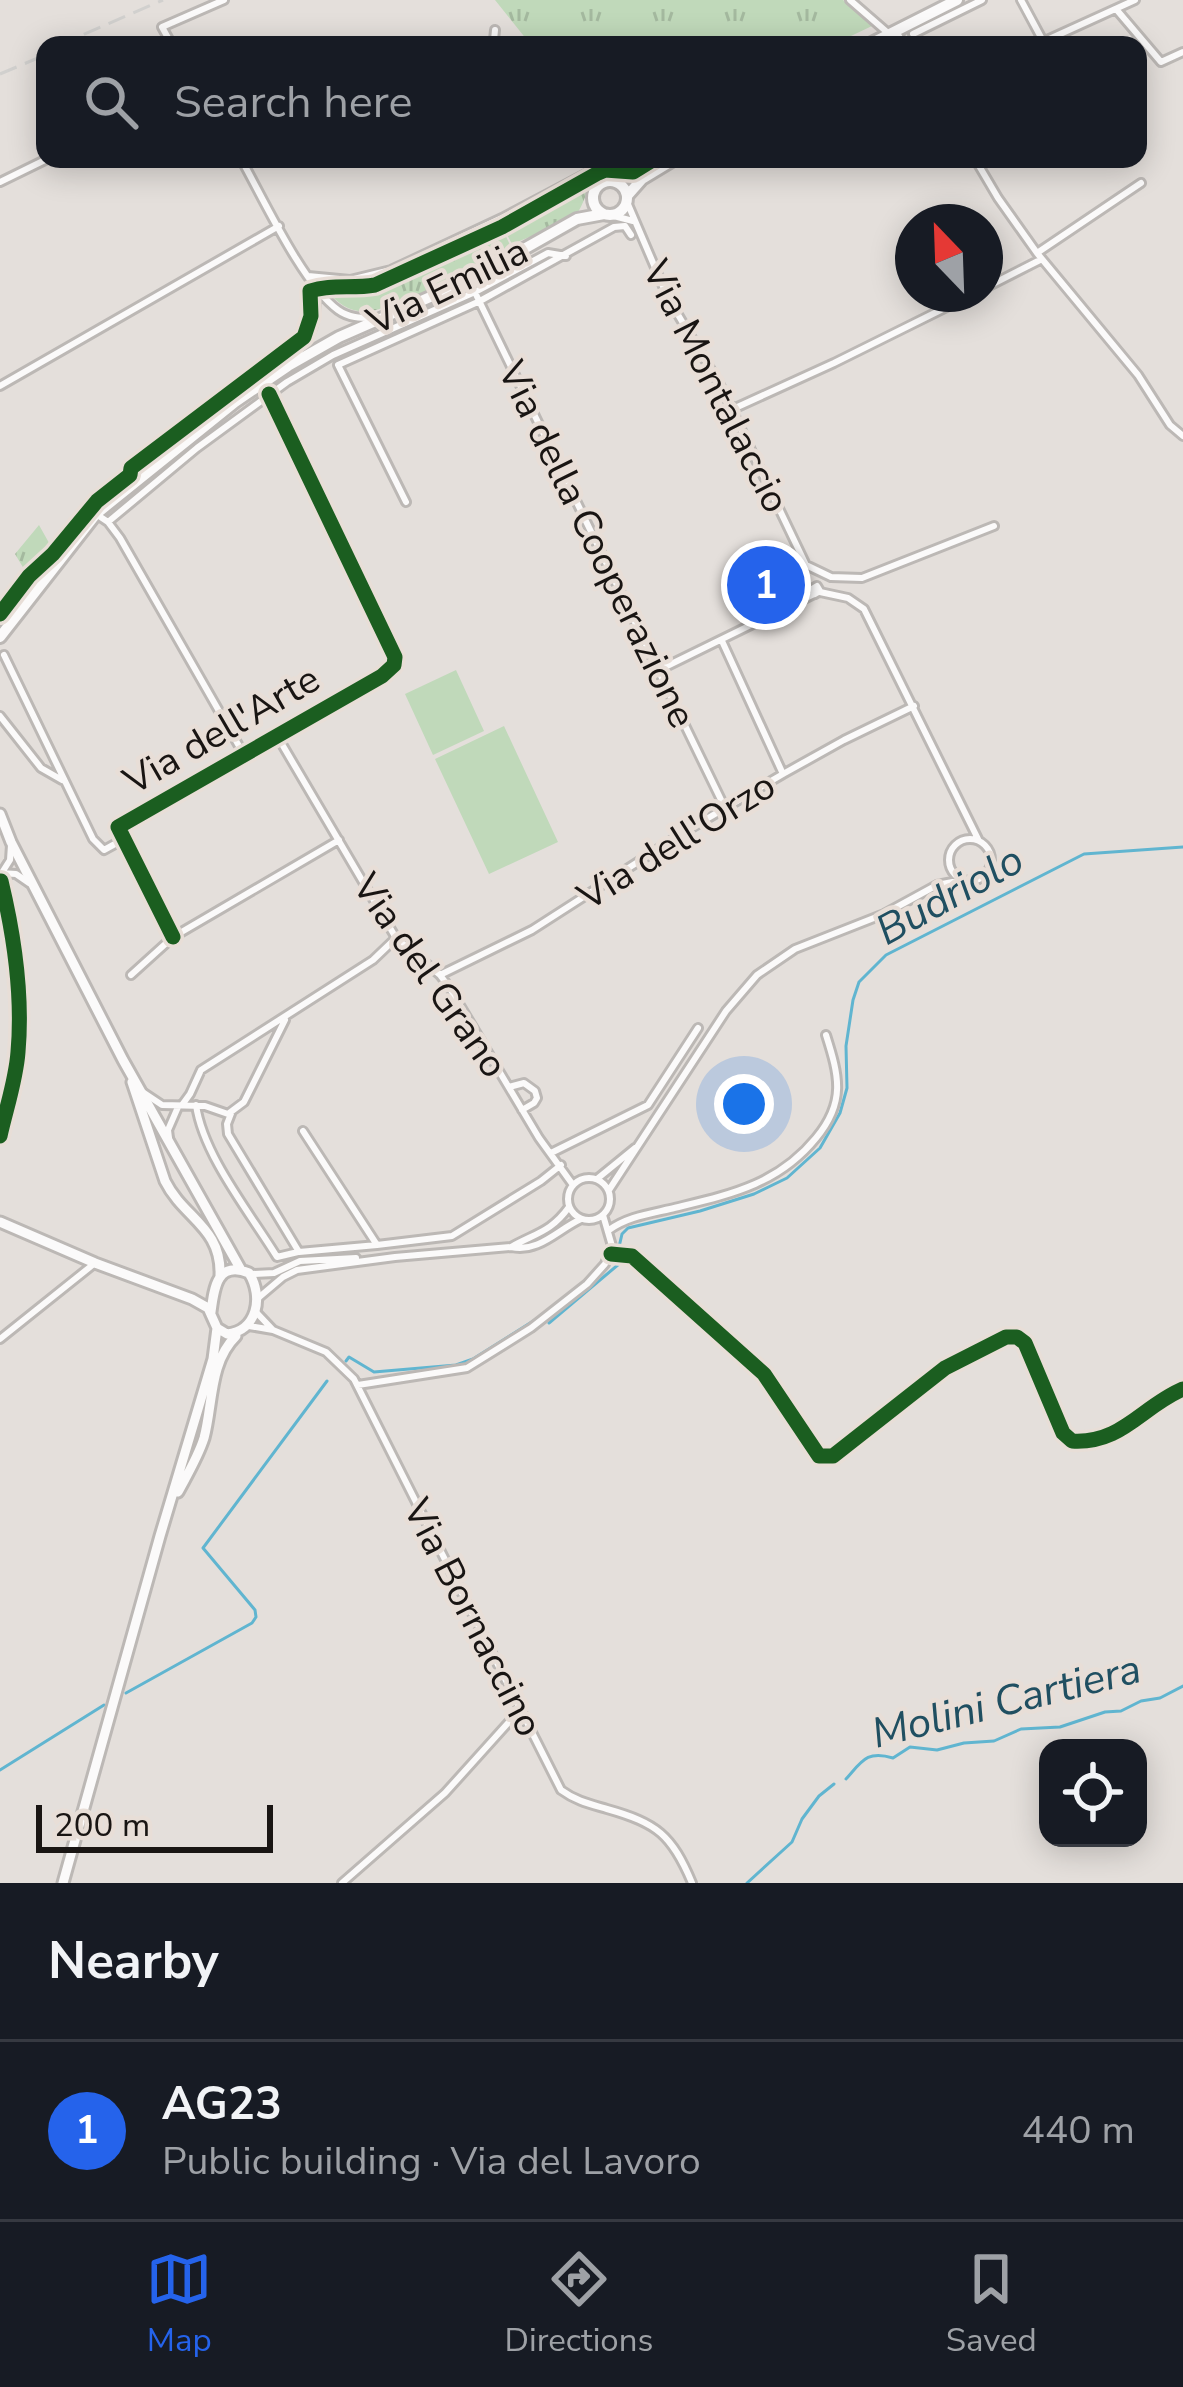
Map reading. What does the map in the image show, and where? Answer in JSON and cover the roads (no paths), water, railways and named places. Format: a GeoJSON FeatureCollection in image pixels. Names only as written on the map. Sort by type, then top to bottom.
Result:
{"type":"FeatureCollection","features":[{"type":"Feature","properties":{"kind":"main road"},"geometry":{"type":"LineString","coordinates":[[886,36],[957,0]]}},
{"type":"Feature","properties":{"kind":"main road","name":"Via Emilia"},"geometry":{"type":"LineString","coordinates":[[578,219],[621,212],[642,179],[660,168]]}},
{"type":"Feature","properties":{"kind":"main road","name":"Via Emilia"},"geometry":{"type":"LineString","coordinates":[[0,637],[102,518],[288,366],[331,349],[380,318],[472,286],[578,219],[600,185],[642,179]]}},
{"type":"Feature","properties":{"kind":"main road"},"geometry":{"type":"LineString","coordinates":[[616,183],[627,199]]}},
{"type":"Feature","properties":{"kind":"main road"},"geometry":{"type":"LineString","coordinates":[[594,195],[596,207],[607,215]]}},
{"type":"Feature","properties":{"kind":"main road"},"geometry":{"type":"LineString","coordinates":[[0,814],[123,1060],[257,1289],[256,1304],[244,1329],[224,1350],[198,1455],[170,1507]]}},
{"type":"Feature","properties":{"kind":"main road"},"geometry":{"type":"LineString","coordinates":[[63,1883],[213,1359],[217,1328],[211,1312],[220,1260],[209,1234],[165,1181],[123,1060]]}},
{"type":"Feature","properties":{"kind":"main road"},"geometry":{"type":"LineString","coordinates":[[0,1222],[192,1299],[211,1312]]}},
{"type":"Feature","properties":{"kind":"main road"},"geometry":{"type":"LineString","coordinates":[[220,1276],[233,1270],[245,1272]]}},
{"type":"Feature","properties":{"kind":"main road"},"geometry":{"type":"LineString","coordinates":[[192,1299],[214,1293]]}},
{"type":"Feature","properties":{"kind":"main road"},"geometry":{"type":"LineString","coordinates":[[217,1328],[227,1334],[244,1329]]}},
{"type":"Feature","properties":{"kind":"street"},"geometry":{"type":"LineString","coordinates":[[166,36],[161,28],[224,0]]}},
{"type":"Feature","properties":{"kind":"street"},"geometry":{"type":"LineString","coordinates":[[850,0],[895,36]]}},
{"type":"Feature","properties":{"kind":"street"},"geometry":{"type":"LineString","coordinates":[[913,34],[982,0]]}},
{"type":"Feature","properties":{"kind":"street"},"geometry":{"type":"LineString","coordinates":[[1021,0],[1037,36]]}},
{"type":"Feature","properties":{"kind":"street"},"geometry":{"type":"LineString","coordinates":[[1056,36],[1136,0]]}},
{"type":"Feature","properties":{"kind":"street"},"geometry":{"type":"LineString","coordinates":[[1116,9],[1139,36]]}},
{"type":"Feature","properties":{"kind":"street"},"geometry":{"type":"LineString","coordinates":[[494,36],[495,30]]}},
{"type":"Feature","properties":{"kind":"street"},"geometry":{"type":"LineString","coordinates":[[1147,46],[1161,62],[1183,52]]}},
{"type":"Feature","properties":{"kind":"street"},"geometry":{"type":"LineString","coordinates":[[0,182],[36,164]]}},
{"type":"Feature","properties":{"kind":"street"},"geometry":{"type":"LineString","coordinates":[[246,168],[316,289],[339,312],[355,318],[380,318]]}},
{"type":"Feature","properties":{"kind":"street"},"geometry":{"type":"LineString","coordinates":[[308,276],[350,280],[391,270],[597,168]]}},
{"type":"Feature","properties":{"kind":"street"},"geometry":{"type":"LineString","coordinates":[[980,168],[1040,256],[1183,436]]}},
{"type":"Feature","properties":{"kind":"street"},"geometry":{"type":"LineString","coordinates":[[1003,278],[1141,183]]}},
{"type":"Feature","properties":{"kind":"street","name":"Via Montalaccio"},"geometry":{"type":"LineString","coordinates":[[627,199],[668,298],[732,409],[816,591]]}},
{"type":"Feature","properties":{"kind":"street","name":"Via Montalaccio"},"geometry":{"type":"LineString","coordinates":[[607,215],[634,221]]}},
{"type":"Feature","properties":{"kind":"street"},"geometry":{"type":"LineString","coordinates":[[0,386],[279,226]]}},
{"type":"Feature","properties":{"kind":"street"},"geometry":{"type":"LineString","coordinates":[[338,364],[480,301],[621,226],[631,235]]}},
{"type":"Feature","properties":{"kind":"street"},"geometry":{"type":"LineString","coordinates":[[193,443],[331,349],[394,328],[472,286],[548,253],[566,256]]}},
{"type":"Feature","properties":{"kind":"street"},"geometry":{"type":"LineString","coordinates":[[515,270],[521,280]]}},
{"type":"Feature","properties":{"kind":"street","name":"Via della Cooperazione"},"geometry":{"type":"LineString","coordinates":[[472,286],[725,808]]}},
{"type":"Feature","properties":{"kind":"street"},"geometry":{"type":"LineString","coordinates":[[288,366],[316,323],[316,289]]}},
{"type":"Feature","properties":{"kind":"street"},"geometry":{"type":"LineString","coordinates":[[438,308],[443,318]]}},
{"type":"Feature","properties":{"kind":"street"},"geometry":{"type":"LineString","coordinates":[[732,409],[937,312]]}},
{"type":"Feature","properties":{"kind":"street"},"geometry":{"type":"LineString","coordinates":[[394,328],[399,338]]}},
{"type":"Feature","properties":{"kind":"street"},"geometry":{"type":"LineString","coordinates":[[331,349],[406,502]]}},
{"type":"Feature","properties":{"kind":"street","name":"Via dell'Arte"},"geometry":{"type":"LineString","coordinates":[[173,937],[118,827],[394,665],[395,657],[269,394]]}},
{"type":"Feature","properties":{"kind":"street"},"geometry":{"type":"LineString","coordinates":[[102,518],[120,538],[244,753]]}},
{"type":"Feature","properties":{"kind":"street"},"geometry":{"type":"LineString","coordinates":[[806,566],[831,577],[862,578],[994,526]]}},
{"type":"Feature","properties":{"kind":"street"},"geometry":{"type":"LineString","coordinates":[[569,1208],[581,1219],[603,1215],[610,1204],[609,1190],[726,1011],[757,975],[795,949],[884,914],[937,885],[976,881],[991,866],[990,852],[979,841],[864,609],[848,598],[816,591],[659,670]]}},
{"type":"Feature","properties":{"kind":"street"},"geometry":{"type":"LineString","coordinates":[[721,639],[783,774]]}},
{"type":"Feature","properties":{"kind":"street"},"geometry":{"type":"LineString","coordinates":[[4,655],[98,846],[104,850],[124,839]]}},
{"type":"Feature","properties":{"kind":"street","name":"Via dell'Orzo"},"geometry":{"type":"LineString","coordinates":[[440,975],[532,930],[725,808],[914,706]]}},
{"type":"Feature","properties":{"kind":"street"},"geometry":{"type":"LineString","coordinates":[[0,716],[40,768],[65,781]]}},
{"type":"Feature","properties":{"kind":"street","name":"Via del Grano"},"geometry":{"type":"LineString","coordinates":[[276,734],[396,938],[440,975],[460,1002],[522,1110],[562,1166]]}},
{"type":"Feature","properties":{"kind":"street"},"geometry":{"type":"LineString","coordinates":[[962,880],[949,862],[952,850],[962,841],[968,817]]}},
{"type":"Feature","properties":{"kind":"street"},"geometry":{"type":"LineString","coordinates":[[131,975],[173,937],[339,840]]}},
{"type":"Feature","properties":{"kind":"street"},"geometry":{"type":"LineString","coordinates":[[962,841],[979,841]]}},
{"type":"Feature","properties":{"kind":"street"},"geometry":{"type":"LineString","coordinates":[[0,873],[10,860],[11,842]]}},
{"type":"Feature","properties":{"kind":"street"},"geometry":{"type":"LineString","coordinates":[[937,885],[951,869]]}},
{"type":"Feature","properties":{"kind":"street"},"geometry":{"type":"LineString","coordinates":[[0,873],[16,874],[34,887]]}},
{"type":"Feature","properties":{"kind":"street"},"geometry":{"type":"LineString","coordinates":[[169,1141],[168,1130],[201,1070],[373,960],[396,938]]}},
{"type":"Feature","properties":{"kind":"street"},"geometry":{"type":"LineString","coordinates":[[286,1017],[244,1102],[227,1124],[256,1186],[299,1252]]}},
{"type":"Feature","properties":{"kind":"street"},"geometry":{"type":"LineString","coordinates":[[551,1153],[648,1105],[698,1028]]}},
{"type":"Feature","properties":{"kind":"street"},"geometry":{"type":"LineString","coordinates":[[609,1230],[629,1219],[763,1182],[805,1152],[837,1104],[836,1064],[826,1035]]}},
{"type":"Feature","properties":{"kind":"street"},"geometry":{"type":"LineString","coordinates":[[195,1081],[199,1127],[277,1257],[452,1236],[562,1166]]}},
{"type":"Feature","properties":{"kind":"street"},"geometry":{"type":"LineString","coordinates":[[509,1087],[524,1083],[535,1090],[535,1103],[522,1110]]}},
{"type":"Feature","properties":{"kind":"street"},"geometry":{"type":"LineString","coordinates":[[144,1093],[162,1105],[232,1112]]}},
{"type":"Feature","properties":{"kind":"street"},"geometry":{"type":"LineString","coordinates":[[303,1130],[377,1245]]}},
{"type":"Feature","properties":{"kind":"street"},"geometry":{"type":"LineString","coordinates":[[562,1166],[581,1179],[597,1179],[642,1142]]}},
{"type":"Feature","properties":{"kind":"street"},"geometry":{"type":"LineString","coordinates":[[562,1166],[573,1185]]}},
{"type":"Feature","properties":{"kind":"street"},"geometry":{"type":"LineString","coordinates":[[511,1247],[559,1222],[569,1208],[573,1185],[581,1179]]}},
{"type":"Feature","properties":{"kind":"street"},"geometry":{"type":"LineString","coordinates":[[597,1179],[609,1190]]}},
{"type":"Feature","properties":{"kind":"street"},"geometry":{"type":"LineString","coordinates":[[358,1385],[467,1368],[531,1328],[587,1284],[611,1254],[603,1215]]}},
{"type":"Feature","properties":{"kind":"street"},"geometry":{"type":"LineString","coordinates":[[256,1304],[271,1286],[297,1270],[395,1257],[511,1247],[525,1250],[581,1219]]}},
{"type":"Feature","properties":{"kind":"street"},"geometry":{"type":"LineString","coordinates":[[611,1254],[632,1256],[764,1374],[824,1458],[833,1456],[945,1368],[1006,1337],[1025,1343],[1064,1433],[1072,1441],[1105,1439],[1183,1389]]}},
{"type":"Feature","properties":{"kind":"street"},"geometry":{"type":"LineString","coordinates":[[245,1272],[274,1273],[313,1259],[395,1257]]}},
{"type":"Feature","properties":{"kind":"street"},"geometry":{"type":"LineString","coordinates":[[0,1339],[95,1263]]}},
{"type":"Feature","properties":{"kind":"street","name":"Via Bornaccino"},"geometry":{"type":"LineString","coordinates":[[256,1304],[273,1330]]}},
{"type":"Feature","properties":{"kind":"street","name":"Via Bornaccino"},"geometry":{"type":"LineString","coordinates":[[244,1329],[273,1330],[304,1340],[345,1367],[562,1790],[580,1802],[659,1830],[680,1852],[692,1883]]}},
{"type":"Feature","properties":{"kind":"street"},"geometry":{"type":"LineString","coordinates":[[342,1883],[434,1803],[521,1714]]}},
{"type":"Feature","properties":{"kind":"waterway","name":"Budriolo"},"geometry":{"type":"LineString","coordinates":[[619,1247],[628,1228],[754,1194],[787,1178],[820,1148],[840,1113],[847,1088],[846,1046],[859,982],[886,955],[1084,854],[1183,847]]}},
{"type":"Feature","properties":{"kind":"waterway","name":"Budriolo"},"geometry":{"type":"LineString","coordinates":[[549,1323],[619,1264]]}},
{"type":"Feature","properties":{"kind":"waterway","name":"Budriolo"},"geometry":{"type":"LineString","coordinates":[[346,1361],[349,1357],[374,1372],[456,1365],[538,1318]]}},
{"type":"Feature","properties":{"kind":"waterway","name":"Budriolo"},"geometry":{"type":"LineString","coordinates":[[126,1693],[256,1617],[203,1548],[327,1381]]}},
{"type":"Feature","properties":{"kind":"waterway","name":"Molini Cartiera"},"geometry":{"type":"LineString","coordinates":[[846,1779],[871,1756],[893,1758],[910,1747],[937,1750],[994,1741],[1021,1729],[1060,1727],[1121,1711],[1183,1686]]}},
{"type":"Feature","properties":{"kind":"waterway","name":"Budriolo"},"geometry":{"type":"LineString","coordinates":[[0,1770],[104,1705]]}},
{"type":"Feature","properties":{"kind":"waterway","name":"Molini Cartiera"},"geometry":{"type":"LineString","coordinates":[[747,1883],[792,1842],[802,1819],[834,1784]]}},
{"type":"Feature","properties":{"kind":"railway"},"geometry":{"type":"LineString","coordinates":[[80,36],[163,0]]}},
{"type":"Feature","properties":{"kind":"railway"},"geometry":{"type":"LineString","coordinates":[[0,74],[36,59]]}},
{"type":"Feature","properties":{"kind":"place","name":"AG23"},"geometry":{"type":"Point","coordinates":[766,585]}}]}
